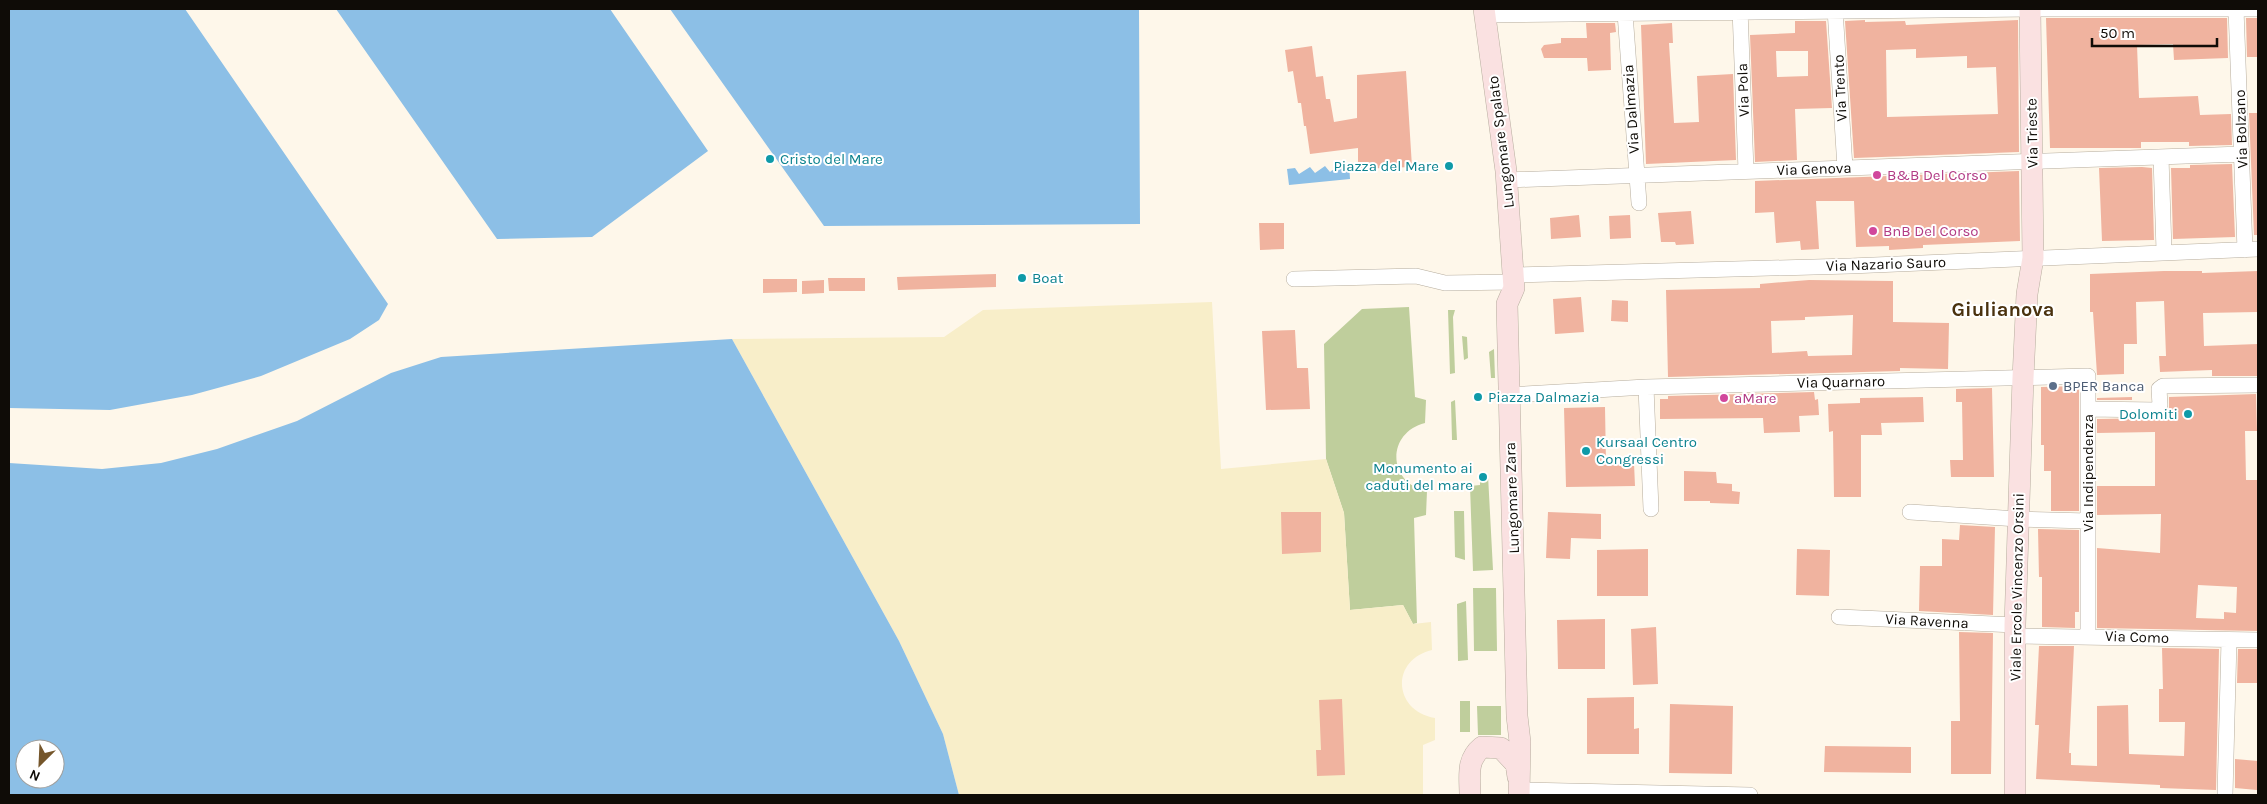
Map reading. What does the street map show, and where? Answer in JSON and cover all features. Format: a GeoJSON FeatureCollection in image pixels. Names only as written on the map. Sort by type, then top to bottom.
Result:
{"type":"FeatureCollection","features":[{"type":"Feature","properties":{"kind":"street","name":"Via Trieste"},"geometry":{"type":"LineString","coordinates":[[2023,378],[2027,294],[2031,265],[2030,9]]}},
{"type":"Feature","properties":{"kind":"street","name":"Via Bolzano"},"geometry":{"type":"LineString","coordinates":[[2236,9],[2242,154],[2252,249]]}},
{"type":"Feature","properties":{"kind":"street"},"geometry":{"type":"LineString","coordinates":[[1484,12],[1625,13],[1740,10],[2258,9]]}},
{"type":"Feature","properties":{"kind":"street","name":"Via Pola"},"geometry":{"type":"LineString","coordinates":[[1740,10],[1746,171]]}},
{"type":"Feature","properties":{"kind":"street","name":"Via Trento"},"geometry":{"type":"LineString","coordinates":[[1835,10],[1845,168]]}},
{"type":"Feature","properties":{"kind":"street","name":"Lungomare Spalato"},"geometry":{"type":"LineString","coordinates":[[1484,12],[1507,180],[1513,278]]}},
{"type":"Feature","properties":{"kind":"street","name":"Via Dalmazia"},"geometry":{"type":"LineString","coordinates":[[1625,13],[1635,175],[1639,204]]}},
{"type":"Feature","properties":{"kind":"street","name":"Via Genova"},"geometry":{"type":"LineString","coordinates":[[1507,180],[2242,154]]}},
{"type":"Feature","properties":{"kind":"street"},"geometry":{"type":"LineString","coordinates":[[2161,157],[2164,252]]}},
{"type":"Feature","properties":{"kind":"street","name":"Via Nazario Sauro"},"geometry":{"type":"LineString","coordinates":[[1513,278],[1850,266],[2031,265],[2164,252],[2252,249]]}},
{"type":"Feature","properties":{"kind":"street"},"geometry":{"type":"LineString","coordinates":[[1294,280],[1416,276],[1450,283],[1513,278]]}},
{"type":"Feature","properties":{"kind":"street","name":"Lungomare Zara"},"geometry":{"type":"LineString","coordinates":[[1513,278],[1514,288],[1507,304],[1517,716],[1520,742],[1519,789]]}},
{"type":"Feature","properties":{"kind":"street","name":"Via Indipendenza"},"geometry":{"type":"LineString","coordinates":[[2023,378],[2088,376],[2088,636]]}},
{"type":"Feature","properties":{"kind":"street","name":"Via Quarnaro"},"geometry":{"type":"LineString","coordinates":[[1509,395],[1646,387],[2023,378]]}},
{"type":"Feature","properties":{"kind":"street","name":"Viale Ercole Vincenzo Orsini"},"geometry":{"type":"LineString","coordinates":[[2015,795],[2015,630],[2023,378]]}},
{"type":"Feature","properties":{"kind":"street"},"geometry":{"type":"LineString","coordinates":[[2088,409],[2157,410],[2160,404],[2159,389],[2163,386],[2258,386]]}},
{"type":"Feature","properties":{"kind":"street"},"geometry":{"type":"LineString","coordinates":[[1646,387],[1651,509]]}},
{"type":"Feature","properties":{"kind":"street"},"geometry":{"type":"LineString","coordinates":[[1910,512],[2018,519],[2088,521]]}},
{"type":"Feature","properties":{"kind":"street","name":"Via Ravenna"},"geometry":{"type":"LineString","coordinates":[[1839,617],[2015,630]]}},
{"type":"Feature","properties":{"kind":"street","name":"Via Como"},"geometry":{"type":"LineString","coordinates":[[2015,630],[2088,636],[2258,640]]}},
{"type":"Feature","properties":{"kind":"street"},"geometry":{"type":"LineString","coordinates":[[2225,795],[2229,640]]}},
{"type":"Feature","properties":{"kind":"street","name":"Lungomare Zara"},"geometry":{"type":"LineString","coordinates":[[1501,748],[1512,736],[1517,716]]}},
{"type":"Feature","properties":{"kind":"street"},"geometry":{"type":"LineString","coordinates":[[1470,795],[1470,761],[1474,754],[1482,748],[1501,748],[1516,764],[1519,789],[1750,795]]}},
{"type":"Feature","properties":{"kind":"green space"},"geometry":{"type":"Polygon","coordinates":[[[1409,307],[1415,397],[1426,400],[1425,423],[1412,428],[1403,437],[1398,447],[1396,458],[1404,478],[1414,486],[1427,491],[1426,515],[1414,518],[1417,623],[1413,624],[1403,605],[1350,610],[1344,513],[1326,459],[1324,344],[1362,309],[1409,307]]]}},
{"type":"Feature","properties":{"kind":"green space"},"geometry":{"type":"Polygon","coordinates":[[[1448,310],[1455,310],[1453,317],[1455,373],[1450,374],[1448,310]]]}},
{"type":"Feature","properties":{"kind":"green space"},"geometry":{"type":"Polygon","coordinates":[[[1462,336],[1467,337],[1468,358],[1464,360],[1462,336]]]}},
{"type":"Feature","properties":{"kind":"green space"},"geometry":{"type":"Polygon","coordinates":[[[1494,349],[1495,378],[1491,378],[1489,352],[1494,349]]]}},
{"type":"Feature","properties":{"kind":"green space"},"geometry":{"type":"Polygon","coordinates":[[[1455,400],[1457,440],[1452,440],[1451,402],[1455,400]]]}},
{"type":"Feature","properties":{"kind":"green space"},"geometry":{"type":"Polygon","coordinates":[[[1488,475],[1493,570],[1473,571],[1470,486],[1480,485],[1480,476],[1488,475]]]}},
{"type":"Feature","properties":{"kind":"green space"},"geometry":{"type":"Polygon","coordinates":[[[1454,511],[1464,511],[1465,560],[1455,557],[1454,511]]]}},
{"type":"Feature","properties":{"kind":"green space"},"geometry":{"type":"Polygon","coordinates":[[[1473,588],[1496,588],[1497,651],[1474,651],[1473,588]]]}},
{"type":"Feature","properties":{"kind":"green space"},"geometry":{"type":"Polygon","coordinates":[[[1466,601],[1468,660],[1458,661],[1457,604],[1466,601]]]}},
{"type":"Feature","properties":{"kind":"green space"},"geometry":{"type":"Polygon","coordinates":[[[1460,701],[1470,701],[1470,732],[1460,732],[1460,701]]]}},
{"type":"Feature","properties":{"kind":"green space"},"geometry":{"type":"Polygon","coordinates":[[[1477,706],[1501,706],[1501,735],[1478,735],[1477,706]]]}},
{"type":"Feature","properties":{"kind":"sand"},"geometry":{"type":"Polygon","coordinates":[[[1212,302],[1221,469],[1326,459],[1344,513],[1350,610],[1403,605],[1413,624],[1431,622],[1432,650],[1418,656],[1409,664],[1403,674],[1402,685],[1405,696],[1411,706],[1421,713],[1435,718],[1435,740],[1423,745],[1423,795],[959,795],[943,734],[899,641],[732,339],[944,337],[983,310],[1212,302]]]}},
{"type":"Feature","properties":{"kind":"water"},"geometry":{"type":"Polygon","coordinates":[[[9,9],[185,9],[388,304],[379,320],[350,339],[261,376],[192,395],[110,410],[9,408],[9,9]]]}},
{"type":"Feature","properties":{"kind":"water"},"geometry":{"type":"Polygon","coordinates":[[[336,9],[610,9],[708,151],[592,237],[497,239],[336,9]]]}},
{"type":"Feature","properties":{"kind":"water"},"geometry":{"type":"Polygon","coordinates":[[[670,9],[1139,9],[1140,224],[824,226],[670,9]]]}},
{"type":"Feature","properties":{"kind":"water"},"geometry":{"type":"Polygon","coordinates":[[[1341,164],[1349,164],[1350,179],[1289,185],[1287,169],[1295,168],[1299,174],[1310,167],[1315,173],[1325,166],[1330,172],[1341,164]]]}},
{"type":"Feature","properties":{"kind":"water"},"geometry":{"type":"Polygon","coordinates":[[[732,339],[899,641],[943,734],[959,795],[9,795],[9,463],[102,469],[161,463],[217,449],[297,421],[391,373],[441,357],[732,339]]]}},
{"type":"Feature","properties":{"kind":"building"},"geometry":{"type":"Polygon","coordinates":[[[2046,18],[2227,18],[2228,58],[2174,60],[2173,44],[2137,45],[2139,98],[2198,96],[2200,115],[2231,114],[2232,145],[2189,146],[2189,142],[2141,142],[2141,148],[2050,148],[2046,18]]]}},
{"type":"Feature","properties":{"kind":"building"},"geometry":{"type":"Polygon","coordinates":[[[2246,18],[2258,18],[2258,57],[2247,57],[2246,18]]]}},
{"type":"Feature","properties":{"kind":"building"},"geometry":{"type":"Polygon","coordinates":[[[2018,20],[2019,152],[1854,158],[1845,21],[1905,21],[1906,25],[2018,20]],[[1916,49],[1886,50],[1887,117],[1998,114],[1996,67],[1967,68],[1967,56],[1916,58],[1916,49]]]}},
{"type":"Feature","properties":{"kind":"building"},"geometry":{"type":"Polygon","coordinates":[[[1795,21],[1826,21],[1832,108],[1795,109],[1797,160],[1755,162],[1750,35],[1795,33],[1795,21]],[[1776,51],[1777,77],[1808,76],[1808,51],[1776,51]]]}},
{"type":"Feature","properties":{"kind":"building"},"geometry":{"type":"Polygon","coordinates":[[[1586,23],[1615,23],[1616,32],[1610,33],[1611,70],[1588,71],[1587,58],[1544,58],[1541,49],[1544,45],[1561,43],[1561,38],[1587,38],[1586,23]]]}},
{"type":"Feature","properties":{"kind":"building"},"geometry":{"type":"Polygon","coordinates":[[[1672,23],[1673,43],[1669,43],[1674,123],[1699,122],[1697,76],[1733,74],[1736,160],[1646,164],[1641,25],[1672,23]]]}},
{"type":"Feature","properties":{"kind":"building"},"geometry":{"type":"Polygon","coordinates":[[[1312,46],[1316,77],[1323,76],[1326,99],[1330,99],[1334,122],[1357,118],[1357,75],[1406,71],[1412,167],[1358,169],[1358,148],[1310,154],[1301,103],[1298,103],[1293,71],[1288,72],[1285,50],[1312,46]]]}},
{"type":"Feature","properties":{"kind":"building"},"geometry":{"type":"Polygon","coordinates":[[[2249,113],[2258,113],[2258,235],[2254,235],[2249,113]]]}},
{"type":"Feature","properties":{"kind":"building"},"geometry":{"type":"Polygon","coordinates":[[[2232,164],[2235,237],[2173,239],[2171,168],[2190,168],[2190,165],[2232,164]]]}},
{"type":"Feature","properties":{"kind":"building"},"geometry":{"type":"Polygon","coordinates":[[[2099,168],[2152,168],[2154,240],[2102,241],[2099,168]]]}},
{"type":"Feature","properties":{"kind":"building"},"geometry":{"type":"Polygon","coordinates":[[[2019,171],[2020,241],[1923,245],[1923,248],[1889,250],[1889,246],[1856,247],[1854,201],[1816,201],[1819,249],[1801,250],[1800,241],[1776,243],[1774,212],[1755,213],[1755,181],[2019,171]]]}},
{"type":"Feature","properties":{"kind":"building"},"geometry":{"type":"Polygon","coordinates":[[[1691,211],[1694,244],[1676,245],[1675,242],[1661,242],[1658,213],[1691,211]]]}},
{"type":"Feature","properties":{"kind":"building"},"geometry":{"type":"Polygon","coordinates":[[[1579,215],[1581,237],[1551,239],[1550,218],[1579,215]]]}},
{"type":"Feature","properties":{"kind":"building"},"geometry":{"type":"Polygon","coordinates":[[[1630,215],[1631,238],[1610,239],[1609,216],[1630,215]]]}},
{"type":"Feature","properties":{"kind":"building"},"geometry":{"type":"Polygon","coordinates":[[[1259,223],[1284,223],[1284,249],[1260,250],[1259,223]]]}},
{"type":"Feature","properties":{"kind":"building"},"geometry":{"type":"Polygon","coordinates":[[[2202,271],[2202,273],[2258,271],[2258,312],[2203,313],[2204,346],[2258,344],[2258,376],[2212,376],[2212,370],[2160,372],[2159,356],[2166,356],[2164,301],[2136,302],[2137,344],[2124,344],[2124,374],[2097,375],[2093,312],[2090,312],[2090,274],[2202,271]]]}},
{"type":"Feature","properties":{"kind":"building"},"geometry":{"type":"Polygon","coordinates":[[[996,274],[996,287],[898,290],[897,277],[996,274]]]}},
{"type":"Feature","properties":{"kind":"building"},"geometry":{"type":"Polygon","coordinates":[[[828,278],[865,278],[865,291],[829,291],[828,278]]]}},
{"type":"Feature","properties":{"kind":"building"},"geometry":{"type":"Polygon","coordinates":[[[763,279],[797,279],[797,292],[763,293],[763,279]]]}},
{"type":"Feature","properties":{"kind":"building"},"geometry":{"type":"Polygon","coordinates":[[[824,280],[824,293],[802,294],[802,281],[824,280]]]}},
{"type":"Feature","properties":{"kind":"building"},"geometry":{"type":"Polygon","coordinates":[[[1809,280],[1893,281],[1893,322],[1949,323],[1948,369],[1900,368],[1900,371],[1668,377],[1666,290],[1760,288],[1760,284],[1809,280]],[[1853,315],[1805,317],[1805,320],[1771,321],[1772,353],[1807,351],[1808,356],[1852,355],[1853,315]]]}},
{"type":"Feature","properties":{"kind":"building"},"geometry":{"type":"Polygon","coordinates":[[[1581,297],[1584,332],[1555,334],[1553,299],[1581,297]]]}},
{"type":"Feature","properties":{"kind":"building"},"geometry":{"type":"Polygon","coordinates":[[[1612,300],[1628,301],[1628,322],[1611,321],[1612,300]]]}},
{"type":"Feature","properties":{"kind":"building"},"geometry":{"type":"Polygon","coordinates":[[[1295,330],[1297,368],[1308,368],[1310,409],[1266,410],[1262,331],[1295,330]]]}},
{"type":"Feature","properties":{"kind":"building"},"geometry":{"type":"Polygon","coordinates":[[[2079,386],[2079,511],[2051,511],[2051,471],[2044,471],[2044,445],[2041,445],[2041,387],[2079,386]]]}},
{"type":"Feature","properties":{"kind":"building"},"geometry":{"type":"Polygon","coordinates":[[[1992,388],[1994,477],[1951,477],[1950,460],[1963,460],[1962,402],[1956,402],[1956,389],[1992,388]]]}},
{"type":"Feature","properties":{"kind":"building"},"geometry":{"type":"Polygon","coordinates":[[[1814,392],[1815,400],[1818,399],[1819,415],[1799,416],[1800,432],[1764,433],[1763,418],[1660,419],[1660,399],[1668,399],[1668,396],[1814,392]]]}},
{"type":"Feature","properties":{"kind":"building"},"geometry":{"type":"Polygon","coordinates":[[[2256,394],[2257,431],[2245,431],[2246,480],[2258,480],[2258,631],[2097,628],[2097,548],[2160,553],[2161,514],[2097,515],[2097,486],[2155,486],[2155,432],[2097,433],[2097,419],[2161,418],[2169,414],[2169,397],[2256,394]],[[2198,585],[2196,618],[2224,619],[2224,612],[2236,613],[2237,587],[2198,585]]]}},
{"type":"Feature","properties":{"kind":"building"},"geometry":{"type":"Polygon","coordinates":[[[1923,397],[1924,422],[1881,423],[1882,435],[1861,435],[1861,497],[1834,497],[1833,431],[1829,432],[1828,404],[1860,403],[1860,398],[1923,397]]]}},
{"type":"Feature","properties":{"kind":"building"},"geometry":{"type":"Polygon","coordinates":[[[2132,397],[2132,400],[2097,400],[2097,398],[2132,397]]]}},
{"type":"Feature","properties":{"kind":"building","name":"Kursaal Centro Congressi"},"geometry":{"type":"Polygon","coordinates":[[[1605,407],[1606,464],[1634,463],[1635,486],[1566,487],[1564,408],[1605,407]]]}},
{"type":"Feature","properties":{"kind":"building"},"geometry":{"type":"Polygon","coordinates":[[[1684,471],[1716,472],[1717,483],[1732,484],[1732,491],[1740,492],[1739,504],[1684,501],[1684,471]]]}},
{"type":"Feature","properties":{"kind":"building"},"geometry":{"type":"Polygon","coordinates":[[[1281,512],[1321,512],[1321,552],[1282,554],[1281,512]]]}},
{"type":"Feature","properties":{"kind":"building"},"geometry":{"type":"Polygon","coordinates":[[[1548,512],[1601,514],[1601,539],[1571,538],[1570,559],[1546,558],[1548,512]]]}},
{"type":"Feature","properties":{"kind":"building"},"geometry":{"type":"Polygon","coordinates":[[[1960,525],[1995,527],[1993,615],[1919,611],[1920,566],[1942,566],[1942,539],[1959,540],[1960,525]]]}},
{"type":"Feature","properties":{"kind":"building"},"geometry":{"type":"Polygon","coordinates":[[[2038,529],[2079,530],[2079,612],[2075,612],[2075,628],[2042,627],[2042,577],[2039,577],[2038,529]]]}},
{"type":"Feature","properties":{"kind":"building"},"geometry":{"type":"Polygon","coordinates":[[[1648,549],[1648,596],[1597,596],[1597,550],[1648,549]]]}},
{"type":"Feature","properties":{"kind":"building"},"geometry":{"type":"Polygon","coordinates":[[[1797,549],[1830,550],[1829,596],[1796,595],[1797,549]]]}},
{"type":"Feature","properties":{"kind":"building"},"geometry":{"type":"Polygon","coordinates":[[[1605,619],[1605,669],[1558,669],[1557,620],[1605,619]]]}},
{"type":"Feature","properties":{"kind":"building"},"geometry":{"type":"Polygon","coordinates":[[[1656,627],[1658,684],[1633,685],[1631,629],[1656,627]]]}},
{"type":"Feature","properties":{"kind":"building"},"geometry":{"type":"Polygon","coordinates":[[[1959,632],[1993,633],[1991,774],[1951,774],[1951,721],[1960,721],[1959,632]]]}},
{"type":"Feature","properties":{"kind":"building"},"geometry":{"type":"Polygon","coordinates":[[[2039,646],[2074,646],[2069,753],[2071,753],[2071,765],[2097,766],[2097,706],[2128,705],[2129,754],[2184,756],[2185,722],[2159,722],[2159,689],[2163,689],[2162,648],[2219,649],[2216,790],[2160,788],[2160,785],[2036,779],[2039,725],[2035,725],[2039,646]]]}},
{"type":"Feature","properties":{"kind":"building"},"geometry":{"type":"Polygon","coordinates":[[[2238,649],[2258,649],[2258,683],[2237,683],[2238,649]]]}},
{"type":"Feature","properties":{"kind":"building"},"geometry":{"type":"Polygon","coordinates":[[[1634,697],[1634,729],[1639,728],[1639,754],[1587,754],[1587,698],[1634,697]]]}},
{"type":"Feature","properties":{"kind":"building"},"geometry":{"type":"Polygon","coordinates":[[[1342,699],[1345,775],[1317,776],[1316,750],[1321,750],[1319,700],[1342,699]]]}},
{"type":"Feature","properties":{"kind":"building"},"geometry":{"type":"Polygon","coordinates":[[[1670,704],[1733,706],[1732,774],[1669,773],[1670,704]]]}},
{"type":"Feature","properties":{"kind":"building"},"geometry":{"type":"Polygon","coordinates":[[[1825,746],[1911,747],[1911,773],[1824,772],[1825,746]]]}},
{"type":"Feature","properties":{"kind":"building"},"geometry":{"type":"Polygon","coordinates":[[[2235,759],[2258,761],[2257,790],[2235,788],[2235,759]]]}},
{"type":"Feature","properties":{"kind":"place","name":"Cristo del Mare"},"geometry":{"type":"Point","coordinates":[770,159]}},
{"type":"Feature","properties":{"kind":"place","name":"Piazza del Mare"},"geometry":{"type":"Point","coordinates":[1449,166]}},
{"type":"Feature","properties":{"kind":"place","name":"B&B Del Corso"},"geometry":{"type":"Point","coordinates":[1877,175]}},
{"type":"Feature","properties":{"kind":"place","name":"BnB Del Corso"},"geometry":{"type":"Point","coordinates":[1873,231]}},
{"type":"Feature","properties":{"kind":"place","name":"Boat"},"geometry":{"type":"Point","coordinates":[1022,278]}},
{"type":"Feature","properties":{"kind":"place","name":"BPER Banca"},"geometry":{"type":"Point","coordinates":[2053,386]}},
{"type":"Feature","properties":{"kind":"place","name":"Piazza Dalmazia"},"geometry":{"type":"Point","coordinates":[1478,397]}},
{"type":"Feature","properties":{"kind":"place","name":"aMare"},"geometry":{"type":"Point","coordinates":[1724,398]}},
{"type":"Feature","properties":{"kind":"place","name":"Dolomiti"},"geometry":{"type":"Point","coordinates":[2188,414]}},
{"type":"Feature","properties":{"kind":"place","name":"Kursaal Centro Congressi"},"geometry":{"type":"Point","coordinates":[1586,451]}},
{"type":"Feature","properties":{"kind":"place","name":"Monumento ai caduti del mare"},"geometry":{"type":"Point","coordinates":[1483,477]}},
{"type":"Feature","properties":{"kind":"district","name":"Giulianova"},"geometry":{"type":"Point","coordinates":[2003,309]}}]}
